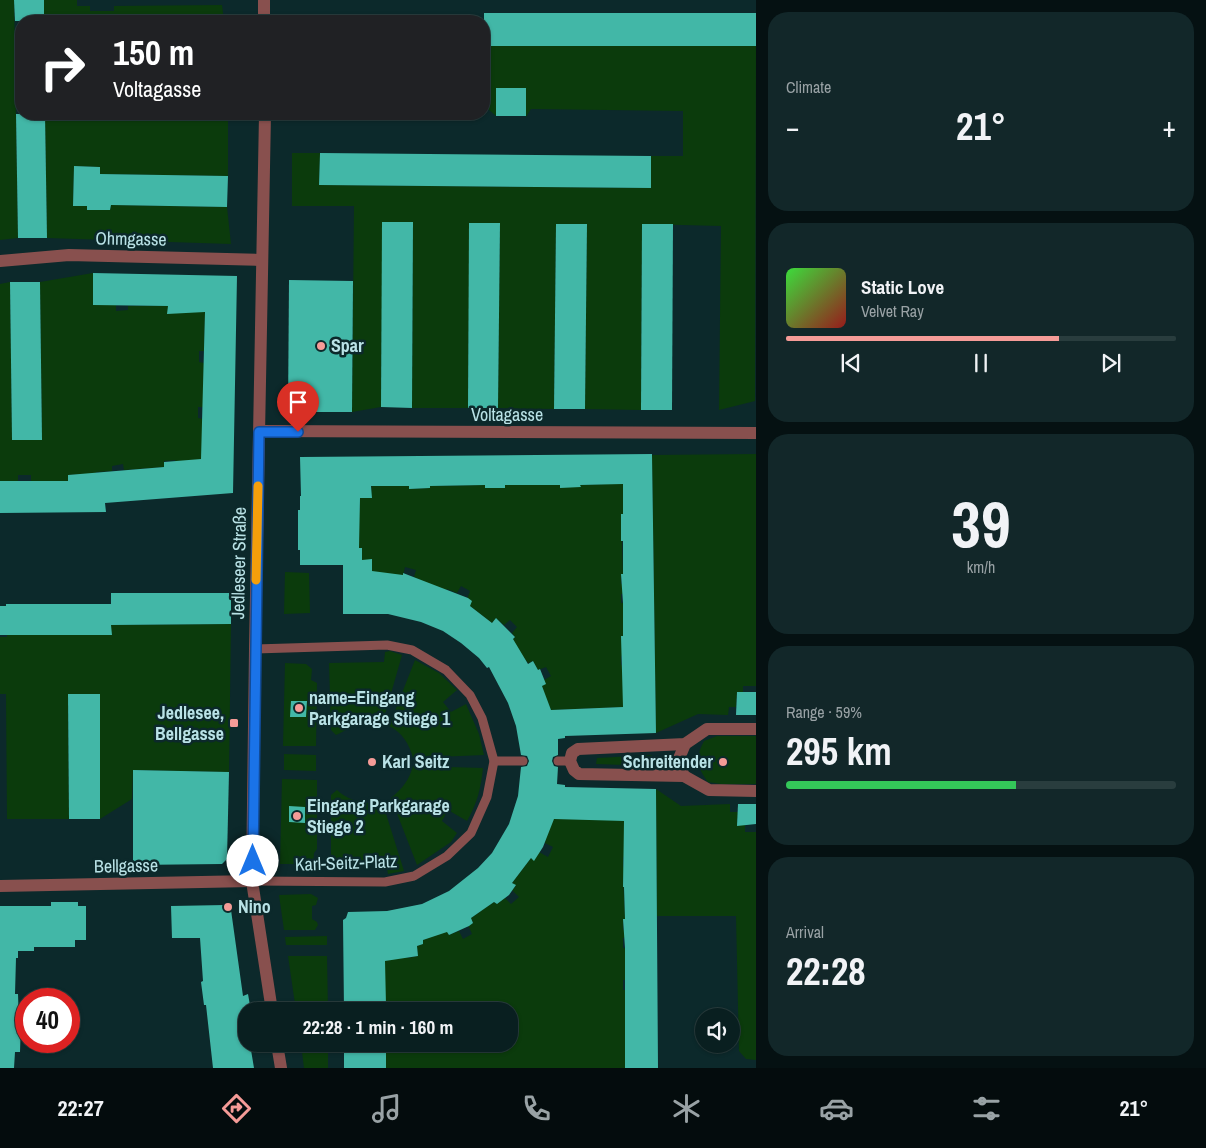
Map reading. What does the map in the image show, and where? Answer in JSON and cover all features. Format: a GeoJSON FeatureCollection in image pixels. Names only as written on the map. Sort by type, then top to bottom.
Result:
{"type":"FeatureCollection","features":[{"type":"Feature","properties":{"kind":"street"},"geometry":{"type":"LineString","coordinates":[[264,0],[264,15]]}},
{"type":"Feature","properties":{"kind":"street","name":"Jedleseer Straße"},"geometry":{"type":"LineString","coordinates":[[266,120],[252,881],[271,1002]]}},
{"type":"Feature","properties":{"kind":"street","name":"Ohmgasse"},"geometry":{"type":"LineString","coordinates":[[0,261],[69,255],[262,260]]}},
{"type":"Feature","properties":{"kind":"street","name":"Voltagasse"},"geometry":{"type":"LineString","coordinates":[[259,432],[756,433]]}},
{"type":"Feature","properties":{"kind":"street"},"geometry":{"type":"LineString","coordinates":[[756,729],[707,729],[685,744],[578,749],[564,761],[579,774],[684,776],[709,790],[756,791]]}},
{"type":"Feature","properties":{"kind":"street"},"geometry":{"type":"LineString","coordinates":[[684,776],[678,761],[685,744]]}},
{"type":"Feature","properties":{"kind":"street","name":"Bellgasse"},"geometry":{"type":"LineString","coordinates":[[0,886],[252,881]]}},
{"type":"Feature","properties":{"kind":"street"},"geometry":{"type":"LineString","coordinates":[[278,1052],[281,1068]]}},
{"type":"Feature","properties":{"kind":"lane","name":"Karl-Seitz-Platz"},"geometry":{"type":"LineString","coordinates":[[252,881],[385,882],[414,876],[447,856],[471,833],[487,797],[494,761],[482,718],[470,695],[446,670],[412,650],[387,645],[255,649]]}},
{"type":"Feature","properties":{"kind":"lane"},"geometry":{"type":"LineString","coordinates":[[494,761],[523,761]]}},
{"type":"Feature","properties":{"kind":"green space"},"geometry":{"type":"Polygon","coordinates":[[[0,0],[14,0],[18,238],[0,240],[0,0]]]}},
{"type":"Feature","properties":{"kind":"green space"},"geometry":{"type":"Polygon","coordinates":[[[44,0],[77,0],[77,6],[90,6],[90,11],[114,11],[114,6],[222,5],[223,15],[44,15],[44,0]]]}},
{"type":"Feature","properties":{"kind":"green space"},"geometry":{"type":"Polygon","coordinates":[[[490,46],[756,46],[755,401],[719,410],[721,226],[642,224],[641,410],[585,409],[587,224],[556,224],[554,409],[498,408],[500,223],[470,223],[468,408],[412,408],[413,222],[383,222],[381,407],[352,412],[354,206],[292,206],[292,153],[320,153],[319,185],[651,188],[651,156],[683,156],[683,111],[531,109],[526,117],[526,88],[497,88],[496,116],[490,111],[490,46]]]}},
{"type":"Feature","properties":{"kind":"green space"},"geometry":{"type":"Polygon","coordinates":[[[45,120],[228,120],[228,176],[100,174],[100,167],[74,166],[73,205],[87,206],[87,210],[110,210],[111,205],[227,207],[231,244],[47,238],[45,120]]]}},
{"type":"Feature","properties":{"kind":"green space"},"geometry":{"type":"Polygon","coordinates":[[[93,273],[93,305],[116,305],[116,311],[128,310],[128,306],[168,306],[168,311],[205,312],[204,351],[199,351],[199,362],[204,363],[203,407],[198,407],[198,418],[203,419],[202,459],[200,459],[200,462],[176,467],[175,460],[164,461],[164,467],[124,470],[123,464],[112,466],[112,471],[96,472],[95,480],[80,474],[68,475],[68,481],[31,481],[31,475],[18,475],[18,481],[0,481],[0,284],[10,282],[12,440],[42,440],[40,282],[93,273]]]}},
{"type":"Feature","properties":{"kind":"green space"},"geometry":{"type":"Polygon","coordinates":[[[756,454],[756,686],[743,686],[743,692],[737,692],[736,707],[729,707],[728,715],[698,714],[656,733],[652,455],[756,454]]]}},
{"type":"Feature","properties":{"kind":"green space"},"geometry":{"type":"Polygon","coordinates":[[[372,479],[383,486],[409,486],[410,489],[430,488],[430,486],[485,485],[485,488],[505,488],[505,485],[580,487],[580,485],[607,484],[623,480],[623,514],[621,515],[623,574],[621,575],[621,584],[627,584],[628,594],[621,594],[621,603],[623,603],[623,636],[621,636],[628,656],[621,656],[621,665],[623,665],[623,707],[551,710],[541,686],[545,684],[544,680],[551,676],[546,667],[538,670],[533,661],[528,663],[511,641],[515,637],[512,633],[517,627],[510,620],[504,625],[496,618],[492,623],[470,606],[467,599],[470,591],[461,586],[457,593],[447,589],[445,593],[419,584],[420,580],[414,577],[416,570],[405,567],[403,575],[372,577],[372,560],[362,560],[362,548],[359,548],[359,511],[360,498],[371,498],[372,479]]]}},
{"type":"Feature","properties":{"kind":"green space"},"geometry":{"type":"Polygon","coordinates":[[[285,572],[309,573],[310,613],[284,614],[285,572]]]}},
{"type":"Feature","properties":{"kind":"green space"},"geometry":{"type":"Polygon","coordinates":[[[231,624],[229,772],[133,770],[132,799],[100,819],[100,694],[68,694],[69,819],[7,819],[6,694],[0,694],[0,637],[7,637],[7,635],[111,635],[111,625],[231,624]]]}},
{"type":"Feature","properties":{"kind":"green space"},"geometry":{"type":"Polygon","coordinates":[[[390,651],[402,655],[382,725],[376,723],[364,724],[336,735],[331,730],[329,663],[384,662],[385,652],[390,651]]]}},
{"type":"Feature","properties":{"kind":"green space"},"geometry":{"type":"Polygon","coordinates":[[[415,660],[439,673],[457,690],[443,702],[451,712],[466,704],[479,734],[484,755],[413,758],[405,739],[389,726],[415,660]]]}},
{"type":"Feature","properties":{"kind":"green space"},"geometry":{"type":"Polygon","coordinates":[[[285,663],[306,664],[312,669],[311,680],[317,683],[316,746],[283,746],[285,663]]]}},
{"type":"Feature","properties":{"kind":"green space"},"geometry":{"type":"Polygon","coordinates":[[[717,736],[756,736],[756,784],[708,782],[701,772],[698,757],[704,741],[717,736]]]}},
{"type":"Feature","properties":{"kind":"green space"},"geometry":{"type":"Polygon","coordinates":[[[284,754],[316,755],[316,771],[284,770],[284,754]]]}},
{"type":"Feature","properties":{"kind":"green space"},"geometry":{"type":"Polygon","coordinates":[[[652,755],[652,766],[596,764],[597,758],[652,755]]]}},
{"type":"Feature","properties":{"kind":"green space"},"geometry":{"type":"Polygon","coordinates":[[[413,766],[483,768],[478,796],[467,821],[448,810],[442,821],[457,833],[451,842],[417,865],[391,798],[405,784],[413,766]]]}},
{"type":"Feature","properties":{"kind":"green space"},"geometry":{"type":"Polygon","coordinates":[[[282,779],[317,780],[317,849],[314,853],[313,864],[280,864],[282,779]]]}},
{"type":"Feature","properties":{"kind":"green space"},"geometry":{"type":"Polygon","coordinates":[[[656,789],[681,806],[730,804],[730,812],[738,812],[737,825],[745,825],[745,832],[756,832],[756,1060],[746,1059],[740,1052],[736,916],[657,916],[656,789]]]}},
{"type":"Feature","properties":{"kind":"green space"},"geometry":{"type":"Polygon","coordinates":[[[337,790],[347,797],[364,803],[382,801],[404,871],[388,874],[386,863],[331,862],[331,795],[337,790]]]}},
{"type":"Feature","properties":{"kind":"green space"},"geometry":{"type":"Polygon","coordinates":[[[552,811],[624,813],[623,867],[629,868],[629,876],[623,876],[625,919],[623,920],[623,930],[629,930],[629,937],[623,938],[623,948],[625,948],[625,980],[623,980],[623,990],[629,990],[630,999],[625,999],[625,1051],[630,1061],[625,1061],[625,1068],[386,1068],[386,1052],[518,1052],[518,1002],[381,1002],[381,945],[408,958],[418,956],[417,946],[423,944],[423,940],[447,931],[449,935],[459,931],[463,939],[472,934],[468,925],[473,923],[471,918],[494,902],[497,904],[505,898],[511,904],[519,897],[512,890],[516,886],[512,883],[531,858],[534,860],[539,852],[548,857],[553,847],[545,843],[552,811]]]}},
{"type":"Feature","properties":{"kind":"green space"},"geometry":{"type":"Polygon","coordinates":[[[311,894],[318,898],[316,905],[312,906],[312,919],[318,925],[315,930],[284,930],[279,895],[311,894]]]}},
{"type":"Feature","properties":{"kind":"green space"},"geometry":{"type":"Polygon","coordinates":[[[327,936],[327,945],[286,945],[285,937],[327,936]]]}},
{"type":"Feature","properties":{"kind":"green space"},"geometry":{"type":"Polygon","coordinates":[[[288,956],[327,956],[328,1002],[295,1002],[288,956]]]}},
{"type":"Feature","properties":{"kind":"green space"},"geometry":{"type":"Polygon","coordinates":[[[302,1052],[328,1052],[328,1068],[304,1068],[302,1052]]]}},
{"type":"Feature","properties":{"kind":"building"},"geometry":{"type":"Polygon","coordinates":[[[14,0],[44,0],[44,15],[15,15],[15,21],[14,0]]]}},
{"type":"Feature","properties":{"kind":"building"},"geometry":{"type":"Polygon","coordinates":[[[484,13],[756,13],[756,46],[490,46],[490,15],[484,15],[484,13]]]}},
{"type":"Feature","properties":{"kind":"building"},"geometry":{"type":"Polygon","coordinates":[[[496,88],[526,88],[526,116],[496,116],[496,88]]]}},
{"type":"Feature","properties":{"kind":"building"},"geometry":{"type":"Polygon","coordinates":[[[16,120],[45,120],[47,238],[18,238],[16,120]]]}},
{"type":"Feature","properties":{"kind":"building"},"geometry":{"type":"Polygon","coordinates":[[[320,153],[651,156],[651,188],[319,185],[320,153]]]}},
{"type":"Feature","properties":{"kind":"building"},"geometry":{"type":"Polygon","coordinates":[[[74,166],[100,167],[100,174],[228,176],[227,207],[111,205],[110,210],[87,210],[87,206],[73,206],[74,166]]]}},
{"type":"Feature","properties":{"kind":"building"},"geometry":{"type":"Polygon","coordinates":[[[382,222],[413,222],[412,408],[381,407],[382,222]]]}},
{"type":"Feature","properties":{"kind":"building"},"geometry":{"type":"Polygon","coordinates":[[[469,223],[500,223],[498,408],[468,408],[469,223]]]}},
{"type":"Feature","properties":{"kind":"building"},"geometry":{"type":"Polygon","coordinates":[[[556,224],[587,224],[585,409],[554,409],[556,224]]]}},
{"type":"Feature","properties":{"kind":"building"},"geometry":{"type":"Polygon","coordinates":[[[642,224],[673,224],[672,410],[641,410],[642,224]]]}},
{"type":"Feature","properties":{"kind":"building"},"geometry":{"type":"Polygon","coordinates":[[[93,273],[237,276],[233,493],[105,503],[106,512],[0,513],[0,481],[68,481],[68,475],[164,467],[164,462],[201,459],[205,312],[167,314],[168,306],[93,305],[93,273]]]}},
{"type":"Feature","properties":{"kind":"building","name":"Spar"},"geometry":{"type":"Polygon","coordinates":[[[289,280],[353,281],[352,412],[288,412],[289,280]]]}},
{"type":"Feature","properties":{"kind":"building"},"geometry":{"type":"Polygon","coordinates":[[[10,282],[40,282],[42,440],[12,440],[10,282]]]}},
{"type":"Feature","properties":{"kind":"building"},"geometry":{"type":"Polygon","coordinates":[[[652,454],[656,733],[565,736],[565,738],[558,739],[558,755],[553,757],[552,761],[554,766],[558,767],[557,784],[565,785],[565,787],[656,789],[658,1068],[625,1068],[624,821],[554,819],[543,847],[534,861],[531,858],[512,883],[516,885],[509,895],[497,904],[494,902],[471,918],[473,923],[469,926],[449,935],[447,932],[423,940],[423,944],[417,946],[418,956],[385,961],[386,1002],[344,1002],[343,920],[348,912],[387,911],[422,904],[449,891],[478,868],[492,853],[509,824],[518,796],[521,767],[527,766],[529,761],[527,756],[521,755],[516,726],[508,703],[489,667],[487,668],[479,658],[443,631],[421,622],[388,614],[343,614],[343,565],[300,565],[298,510],[300,510],[300,457],[652,454]],[[623,484],[580,485],[581,487],[560,488],[560,485],[505,485],[505,488],[485,488],[485,485],[430,486],[430,488],[409,489],[409,486],[371,486],[372,498],[360,498],[359,548],[362,548],[362,560],[372,559],[372,571],[403,575],[403,573],[468,598],[472,601],[470,606],[492,623],[496,618],[515,637],[513,639],[528,664],[533,661],[538,670],[540,669],[546,684],[542,686],[551,710],[623,707],[621,636],[623,636],[623,603],[621,574],[623,574],[623,541],[621,541],[621,514],[623,514],[623,484]]]}},
{"type":"Feature","properties":{"kind":"building"},"geometry":{"type":"Polygon","coordinates":[[[111,593],[231,593],[231,624],[111,625],[112,635],[0,635],[0,606],[6,606],[6,604],[111,604],[111,593]]]}},
{"type":"Feature","properties":{"kind":"building"},"geometry":{"type":"Polygon","coordinates":[[[737,692],[756,692],[756,715],[736,715],[737,692]]]}},
{"type":"Feature","properties":{"kind":"building"},"geometry":{"type":"Polygon","coordinates":[[[68,694],[100,694],[100,819],[69,819],[68,694]]]}},
{"type":"Feature","properties":{"kind":"building","name":"name=Eingang Parkgarage Stiege 1"},"geometry":{"type":"Polygon","coordinates":[[[291,701],[307,701],[306,717],[290,717],[291,701]]]}},
{"type":"Feature","properties":{"kind":"building"},"geometry":{"type":"Polygon","coordinates":[[[133,770],[229,772],[227,859],[222,864],[133,865],[133,770]]]}},
{"type":"Feature","properties":{"kind":"building"},"geometry":{"type":"Polygon","coordinates":[[[738,804],[756,804],[756,824],[737,826],[738,804]]]}},
{"type":"Feature","properties":{"kind":"building","name":"Eingang Parkgarage Stiege 2"},"geometry":{"type":"Polygon","coordinates":[[[289,806],[305,807],[305,823],[289,822],[289,806]]]}},
{"type":"Feature","properties":{"kind":"building"},"geometry":{"type":"Polygon","coordinates":[[[51,902],[78,902],[78,906],[86,906],[86,940],[75,940],[75,947],[34,947],[34,951],[18,951],[18,958],[16,958],[14,1068],[0,1068],[0,906],[51,906],[51,902]]]}},
{"type":"Feature","properties":{"kind":"building"},"geometry":{"type":"Polygon","coordinates":[[[225,905],[231,910],[243,996],[248,994],[249,1002],[238,1002],[238,1052],[251,1052],[254,1068],[213,1068],[206,1005],[204,1005],[201,982],[203,981],[200,938],[172,938],[171,906],[225,905]]]}},
{"type":"Feature","properties":{"kind":"building"},"geometry":{"type":"Polygon","coordinates":[[[344,1052],[386,1052],[386,1068],[344,1068],[344,1052]]]}},
{"type":"Feature","properties":{"kind":"slow traffic"},"geometry":{"type":"LineString","coordinates":[[256,580],[258,486]]}},
{"type":"Feature","properties":{"kind":"place","name":"Spar"},"geometry":{"type":"Point","coordinates":[321,346]}},
{"type":"Feature","properties":{"kind":"place","name":"name=Eingang Parkgarage Stiege 1"},"geometry":{"type":"Point","coordinates":[299,708]}},
{"type":"Feature","properties":{"kind":"place","name":"Jedlesee, Bellgasse"},"geometry":{"type":"Point","coordinates":[234,723]}},
{"type":"Feature","properties":{"kind":"place","name":"Karl Seitz"},"geometry":{"type":"Point","coordinates":[372,762]}},
{"type":"Feature","properties":{"kind":"place","name":"Schreitender"},"geometry":{"type":"Point","coordinates":[723,762]}},
{"type":"Feature","properties":{"kind":"place","name":"Eingang Parkgarage Stiege 2"},"geometry":{"type":"Point","coordinates":[297,816]}},
{"type":"Feature","properties":{"kind":"place","name":"Nino"},"geometry":{"type":"Point","coordinates":[228,907]}},
{"type":"Feature","properties":{"kind":"route"},"geometry":{"type":"LineString","coordinates":[[253,861],[253,724],[259,432],[298,432]]}}]}
